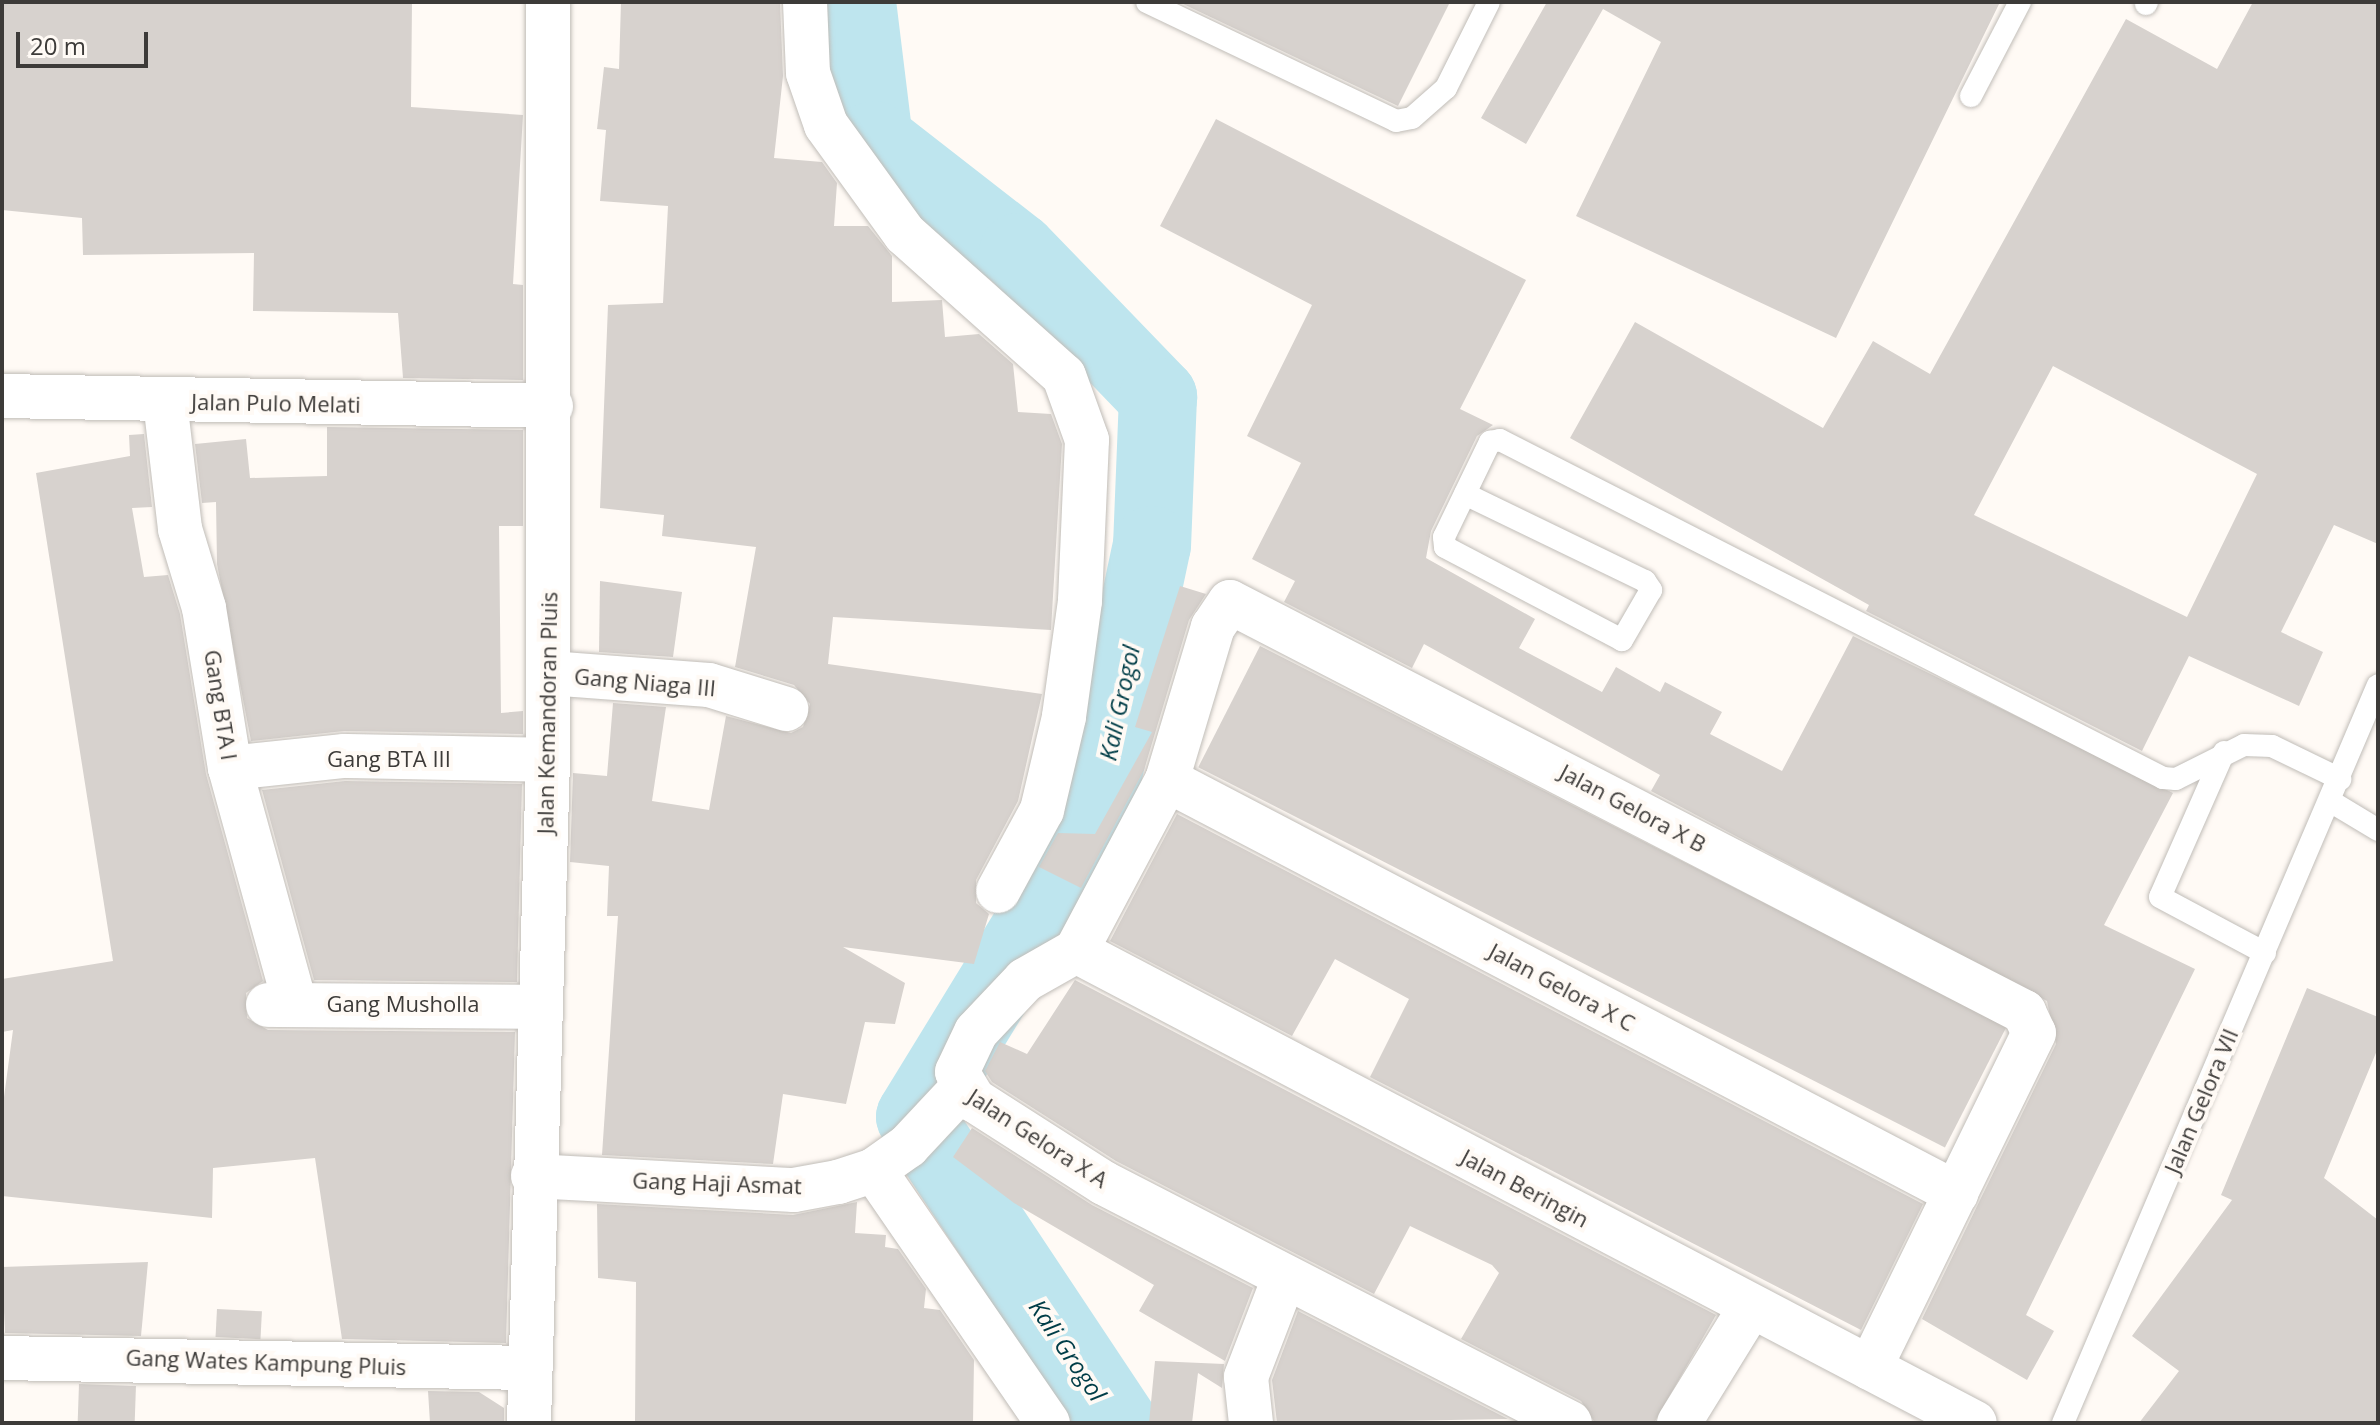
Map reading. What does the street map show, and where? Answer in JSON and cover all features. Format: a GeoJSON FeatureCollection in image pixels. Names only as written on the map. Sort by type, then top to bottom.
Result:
{"type":"FeatureCollection","features":[{"type":"Feature","properties":{"kind":"street","name":"Jalan Kemandoran Pluis"},"geometry":{"type":"LineString","coordinates":[[529,1423],[533,1176],[548,760],[551,406],[548,2]]}},
{"type":"Feature","properties":{"kind":"street"},"geometry":{"type":"LineString","coordinates":[[805,2],[808,73],[833,136],[905,234],[1064,376],[1087,440],[1080,601],[1064,717],[1042,810],[998,891]]}},
{"type":"Feature","properties":{"kind":"street","name":"Jalan Pulo Melati"},"geometry":{"type":"LineString","coordinates":[[2,396],[551,406]]}},
{"type":"Feature","properties":{"kind":"street","name":"Gang BTA I"},"geometry":{"type":"LineString","coordinates":[[165,401],[180,529],[204,608],[230,768],[282,1004]]}},
{"type":"Feature","properties":{"kind":"street","name":"Jalan Gelora X B"},"geometry":{"type":"LineString","coordinates":[[1076,951],[1167,780],[1220,608],[1244,604],[2010,1004],[2031,1018],[2034,1033],[1870,1368]]}},
{"type":"Feature","properties":{"kind":"street","name":"Gang Niaga III"},"geometry":{"type":"LineString","coordinates":[[549,673],[709,685],[786,709]]}},
{"type":"Feature","properties":{"kind":"street","name":"Gang BTA III"},"geometry":{"type":"LineString","coordinates":[[230,768],[344,756],[548,760]]}},
{"type":"Feature","properties":{"kind":"street","name":"Jalan Gelora X C"},"geometry":{"type":"LineString","coordinates":[[1167,780],[1956,1193]]}},
{"type":"Feature","properties":{"kind":"street","name":"Jalan Gelora X A"},"geometry":{"type":"LineString","coordinates":[[1076,951],[995,1006],[960,1056],[962,1088],[1104,1183],[1570,1423]]}},
{"type":"Feature","properties":{"kind":"street","name":"Jalan Beringin"},"geometry":{"type":"LineString","coordinates":[[1076,951],[1750,1308],[1975,1423]]}},
{"type":"Feature","properties":{"kind":"street","name":"Gang Musholla"},"geometry":{"type":"LineString","coordinates":[[282,1004],[539,1007]]}},
{"type":"Feature","properties":{"kind":"street"},"geometry":{"type":"LineString","coordinates":[[962,1088],[906,1145],[1048,1423]]}},
{"type":"Feature","properties":{"kind":"street","name":"Gang Haji Asmat"},"geometry":{"type":"LineString","coordinates":[[533,1176],[794,1190],[906,1145]]}},
{"type":"Feature","properties":{"kind":"street"},"geometry":{"type":"LineString","coordinates":[[1251,1423],[1246,1377],[1284,1278]]}},
{"type":"Feature","properties":{"kind":"street"},"geometry":{"type":"LineString","coordinates":[[1679,1423],[1750,1308]]}},
{"type":"Feature","properties":{"kind":"street","name":"Gang Wates Kampung Pluis"},"geometry":{"type":"LineString","coordinates":[[2,1358],[530,1368]]}},
{"type":"Feature","properties":{"kind":"lane"},"geometry":{"type":"LineString","coordinates":[[1147,2],[1396,121],[1412,118],[1446,88],[1489,2]]}},
{"type":"Feature","properties":{"kind":"lane"},"geometry":{"type":"LineString","coordinates":[[1971,96],[2020,2]]}},
{"type":"Feature","properties":{"kind":"lane"},"geometry":{"type":"LineString","coordinates":[[1465,494],[1645,581],[1651,590],[1628,636],[1615,637],[1445,547],[1465,494],[1490,442],[1500,440],[2163,778],[2176,779],[2224,752],[2272,746],[2340,779]]}},
{"type":"Feature","properties":{"kind":"lane","name":"Jalan Gelora VII"},"geometry":{"type":"LineString","coordinates":[[2063,1423],[2378,685]]}},
{"type":"Feature","properties":{"kind":"lane"},"geometry":{"type":"LineString","coordinates":[[2224,752],[2160,897],[2265,953]]}},
{"type":"Feature","properties":{"kind":"lane"},"geometry":{"type":"LineString","coordinates":[[2330,801],[2378,830]]}},
{"type":"Feature","properties":{"kind":"building"},"geometry":{"type":"Polygon","coordinates":[[[2,2],[412,2],[411,107],[523,115],[513,284],[523,285],[523,380],[403,378],[398,313],[253,311],[254,253],[83,255],[82,218],[2,210],[2,2]]]}},
{"type":"Feature","properties":{"kind":"building"},"geometry":{"type":"Polygon","coordinates":[[[621,2],[780,2],[783,76],[774,158],[822,162],[837,183],[834,226],[868,226],[892,256],[892,302],[942,300],[945,337],[979,334],[1013,364],[1018,412],[1051,414],[1062,444],[1051,630],[833,617],[828,664],[1042,694],[1018,801],[976,880],[976,903],[989,914],[974,964],[843,947],[905,983],[895,1024],[865,1022],[846,1104],[783,1094],[773,1164],[602,1155],[618,916],[607,916],[609,866],[570,862],[573,773],[607,776],[613,703],[666,707],[652,801],[709,810],[726,716],[791,733],[803,727],[810,704],[794,685],[735,667],[756,547],[662,536],[664,515],[600,508],[608,305],[663,303],[668,206],[600,201],[606,130],[597,129],[604,67],[619,69],[621,2]]]}},
{"type":"Feature","properties":{"kind":"building"},"geometry":{"type":"Polygon","coordinates":[[[1179,2],[1450,2],[1398,106],[1179,2]]]}},
{"type":"Feature","properties":{"kind":"building"},"geometry":{"type":"Polygon","coordinates":[[[1547,2],[2000,2],[1836,338],[1576,216],[1661,42],[1603,9],[1526,144],[1481,118],[1547,2]]]}},
{"type":"Feature","properties":{"kind":"building"},"geometry":{"type":"Polygon","coordinates":[[[2253,2],[2378,2],[2378,544],[2334,525],[2281,632],[2323,652],[2299,706],[2189,656],[2142,751],[1866,611],[1869,605],[1570,438],[1635,322],[1823,428],[1873,341],[1930,374],[2126,19],[2217,69],[2253,2]],[[2053,366],[1974,515],[2187,617],[2257,474],[2053,366]]]}},
{"type":"Feature","properties":{"kind":"building"},"geometry":{"type":"Polygon","coordinates":[[[1216,119],[1526,280],[1460,409],[1493,425],[1477,436],[1431,531],[1426,558],[1535,619],[1519,648],[1602,692],[1616,667],[1660,692],[1665,682],[1722,712],[1710,734],[1782,771],[1853,636],[2173,793],[2104,925],[2195,969],[2026,1315],[2054,1331],[2027,1380],[1922,1319],[2056,1044],[2047,1001],[1651,791],[1660,775],[1424,644],[1412,668],[1284,602],[1295,581],[1252,559],[1301,463],[1247,436],[1312,305],[1160,226],[1216,119]]]}},
{"type":"Feature","properties":{"kind":"building"},"geometry":{"type":"Polygon","coordinates":[[[327,427],[523,430],[523,526],[499,526],[501,713],[523,711],[523,734],[344,731],[251,741],[217,564],[216,502],[202,503],[195,444],[246,439],[250,478],[327,476],[327,427]]]}},
{"type":"Feature","properties":{"kind":"building"},"geometry":{"type":"Polygon","coordinates":[[[144,434],[152,507],[132,508],[144,577],[168,575],[180,614],[206,774],[263,981],[246,993],[247,1018],[268,1030],[515,1032],[506,1343],[342,1339],[315,1158],[213,1168],[212,1218],[2,1196],[2,1112],[13,1030],[2,1032],[2,979],[113,961],[36,473],[130,456],[129,435],[144,434]]]}},
{"type":"Feature","properties":{"kind":"building"},"geometry":{"type":"Polygon","coordinates":[[[600,581],[682,592],[673,657],[599,652],[600,581]]]}},
{"type":"Feature","properties":{"kind":"building"},"geometry":{"type":"Polygon","coordinates":[[[1180,586],[1206,594],[1189,620],[1144,770],[1081,888],[1039,867],[1058,833],[1095,834],[1152,732],[1135,727],[1180,586]]]}},
{"type":"Feature","properties":{"kind":"building"},"geometry":{"type":"Polygon","coordinates":[[[1260,646],[2007,1026],[1945,1148],[1198,767],[1260,646]]]}},
{"type":"Feature","properties":{"kind":"building"},"geometry":{"type":"Polygon","coordinates":[[[345,781],[522,784],[517,982],[314,980],[262,790],[345,781]]]}},
{"type":"Feature","properties":{"kind":"building"},"geometry":{"type":"Polygon","coordinates":[[[1177,814],[1923,1204],[1861,1330],[1370,1077],[1409,999],[1335,959],[1292,1036],[1110,941],[1177,814]]]}},
{"type":"Feature","properties":{"kind":"building"},"geometry":{"type":"Polygon","coordinates":[[[1075,980],[1716,1315],[1654,1423],[1595,1423],[1581,1401],[1461,1339],[1499,1273],[1492,1265],[1410,1226],[1374,1294],[1116,1161],[992,1082],[985,1071],[1000,1042],[1027,1054],[1075,980]]]}},
{"type":"Feature","properties":{"kind":"building"},"geometry":{"type":"Polygon","coordinates":[[[2307,988],[2378,1017],[2378,1048],[2324,1178],[2378,1220],[2378,1423],[2139,1423],[2179,1371],[2132,1336],[2232,1200],[2221,1195],[2307,988]]]}},
{"type":"Feature","properties":{"kind":"building"},"geometry":{"type":"Polygon","coordinates":[[[972,1128],[1092,1205],[1253,1288],[1225,1361],[1139,1311],[1154,1285],[1014,1203],[953,1157],[972,1128]]]}},
{"type":"Feature","properties":{"kind":"building"},"geometry":{"type":"Polygon","coordinates":[[[857,1202],[855,1233],[886,1235],[885,1247],[898,1249],[926,1289],[924,1308],[940,1310],[974,1360],[973,1423],[635,1423],[636,1282],[598,1278],[597,1204],[793,1215],[857,1202]]]}},
{"type":"Feature","properties":{"kind":"building"},"geometry":{"type":"Polygon","coordinates":[[[148,1262],[141,1336],[5,1333],[2,1267],[148,1262]]]}},
{"type":"Feature","properties":{"kind":"building"},"geometry":{"type":"Polygon","coordinates":[[[217,1309],[262,1311],[260,1339],[216,1337],[217,1309]]]}},
{"type":"Feature","properties":{"kind":"building"},"geometry":{"type":"Polygon","coordinates":[[[1298,1311],[1508,1419],[1277,1423],[1272,1380],[1298,1311]]]}},
{"type":"Feature","properties":{"kind":"building"},"geometry":{"type":"Polygon","coordinates":[[[1155,1361],[1224,1364],[1222,1388],[1198,1373],[1192,1423],[1149,1423],[1155,1361]]]}},
{"type":"Feature","properties":{"kind":"building"},"geometry":{"type":"Polygon","coordinates":[[[79,1384],[136,1386],[135,1423],[78,1423],[79,1384]]]}},
{"type":"Feature","properties":{"kind":"building"},"geometry":{"type":"Polygon","coordinates":[[[428,1391],[479,1392],[504,1408],[504,1423],[430,1423],[428,1391]]]}},
{"type":"Feature","properties":{"kind":"waterway","name":"Kali Grogol"},"geometry":{"type":"LineString","coordinates":[[857,2],[874,140],[1018,252],[1158,397],[1152,545],[1102,781],[1051,895],[915,1117],[1118,1423]]}}]}
